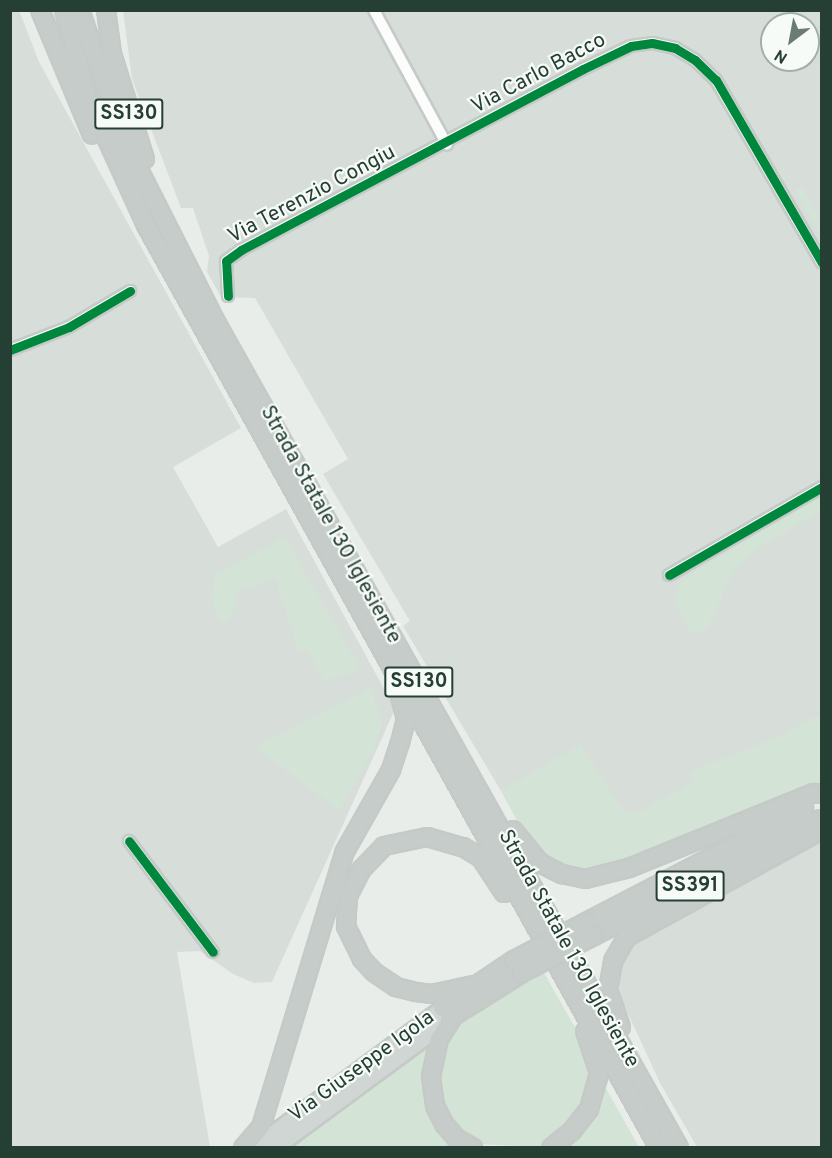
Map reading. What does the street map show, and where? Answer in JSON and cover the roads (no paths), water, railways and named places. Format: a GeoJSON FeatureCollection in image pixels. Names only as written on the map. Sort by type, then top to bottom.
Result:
{"type":"FeatureCollection","features":[{"type":"Feature","properties":{"kind":"highway"},"geometry":{"type":"LineString","coordinates":[[32,10],[48,50],[57,55]]}},
{"type":"Feature","properties":{"kind":"highway","name":"SS130"},"geometry":{"type":"LineString","coordinates":[[40,10],[57,55],[117,186],[134,218],[147,227]]}},
{"type":"Feature","properties":{"kind":"highway"},"geometry":{"type":"LineString","coordinates":[[64,10],[89,100],[147,227]]}},
{"type":"Feature","properties":{"kind":"highway"},"geometry":{"type":"LineString","coordinates":[[80,10],[107,97],[161,214]]}},
{"type":"Feature","properties":{"kind":"highway","name":"SS130"},"geometry":{"type":"LineString","coordinates":[[106,10],[112,54],[136,138],[158,192],[161,214]]}},
{"type":"Feature","properties":{"kind":"highway","name":"Strada Statale 130 Iglesiente"},"geometry":{"type":"LineString","coordinates":[[161,214],[217,324],[679,1148]]}},
{"type":"Feature","properties":{"kind":"highway","name":"Strada Statale 130 Iglesiente"},"geometry":{"type":"LineString","coordinates":[[147,227],[392,662],[532,921],[659,1148]]}},
{"type":"Feature","properties":{"kind":"highway"},"geometry":{"type":"LineString","coordinates":[[243,1148],[261,1127],[344,853],[391,770],[400,743],[406,719],[392,662]]}},
{"type":"Feature","properties":{"kind":"highway"},"geometry":{"type":"LineString","coordinates":[[464,762],[485,782],[521,845],[540,863],[562,874],[585,879],[618,872],[814,793],[822,794]]}},
{"type":"Feature","properties":{"kind":"highway","name":"SS391"},"geometry":{"type":"LineString","coordinates":[[448,1014],[473,985],[518,967],[590,929],[822,800]]}},
{"type":"Feature","properties":{"kind":"highway","name":"SS391"},"geometry":{"type":"LineString","coordinates":[[590,929],[822,819]]}},
{"type":"Feature","properties":{"kind":"highway"},"geometry":{"type":"LineString","coordinates":[[632,1065],[608,990],[613,961],[623,943],[665,915],[778,857],[822,830]]}},
{"type":"Feature","properties":{"kind":"highway"},"geometry":{"type":"LineString","coordinates":[[473,985],[432,994],[416,992],[396,987],[374,972],[362,959],[346,926],[348,896],[360,870],[384,846],[411,838],[440,838],[481,858],[516,914],[532,921]]}},
{"type":"Feature","properties":{"kind":"highway","name":"SS391"},"geometry":{"type":"LineString","coordinates":[[448,1014],[518,967]]}},
{"type":"Feature","properties":{"kind":"highway"},"geometry":{"type":"LineString","coordinates":[[551,1148],[572,1131],[589,1109],[599,1073],[574,996]]}},
{"type":"Feature","properties":{"kind":"highway"},"geometry":{"type":"LineString","coordinates":[[448,1014],[439,1039],[431,1077],[435,1106],[444,1124],[456,1137],[473,1148]]}},
{"type":"Feature","properties":{"kind":"main road","name":"Via Giuseppe Igola"},"geometry":{"type":"LineString","coordinates":[[253,1148],[448,1014]]}},
{"type":"Feature","properties":{"kind":"main road","name":"Via Giuseppe Igola"},"geometry":{"type":"LineString","coordinates":[[274,1148],[448,1014]]}},
{"type":"Feature","properties":{"kind":"street"},"geometry":{"type":"LineString","coordinates":[[374,10],[447,145]]}},
{"type":"Feature","properties":{"kind":"street","name":"Via Carlo Bacco"},"geometry":{"type":"LineString","coordinates":[[447,145],[631,46],[652,44],[675,48],[695,60],[716,80],[822,263]]}},
{"type":"Feature","properties":{"kind":"street","name":"Via Terenzio Congiu"},"geometry":{"type":"LineString","coordinates":[[228,296],[225,261],[241,250],[447,145]]}},
{"type":"Feature","properties":{"kind":"street"},"geometry":{"type":"LineString","coordinates":[[10,350],[69,327],[130,291]]}},
{"type":"Feature","properties":{"kind":"street"},"geometry":{"type":"LineString","coordinates":[[669,575],[822,487]]}},
{"type":"Feature","properties":{"kind":"street"},"geometry":{"type":"LineString","coordinates":[[129,841],[213,952]]}}]}
